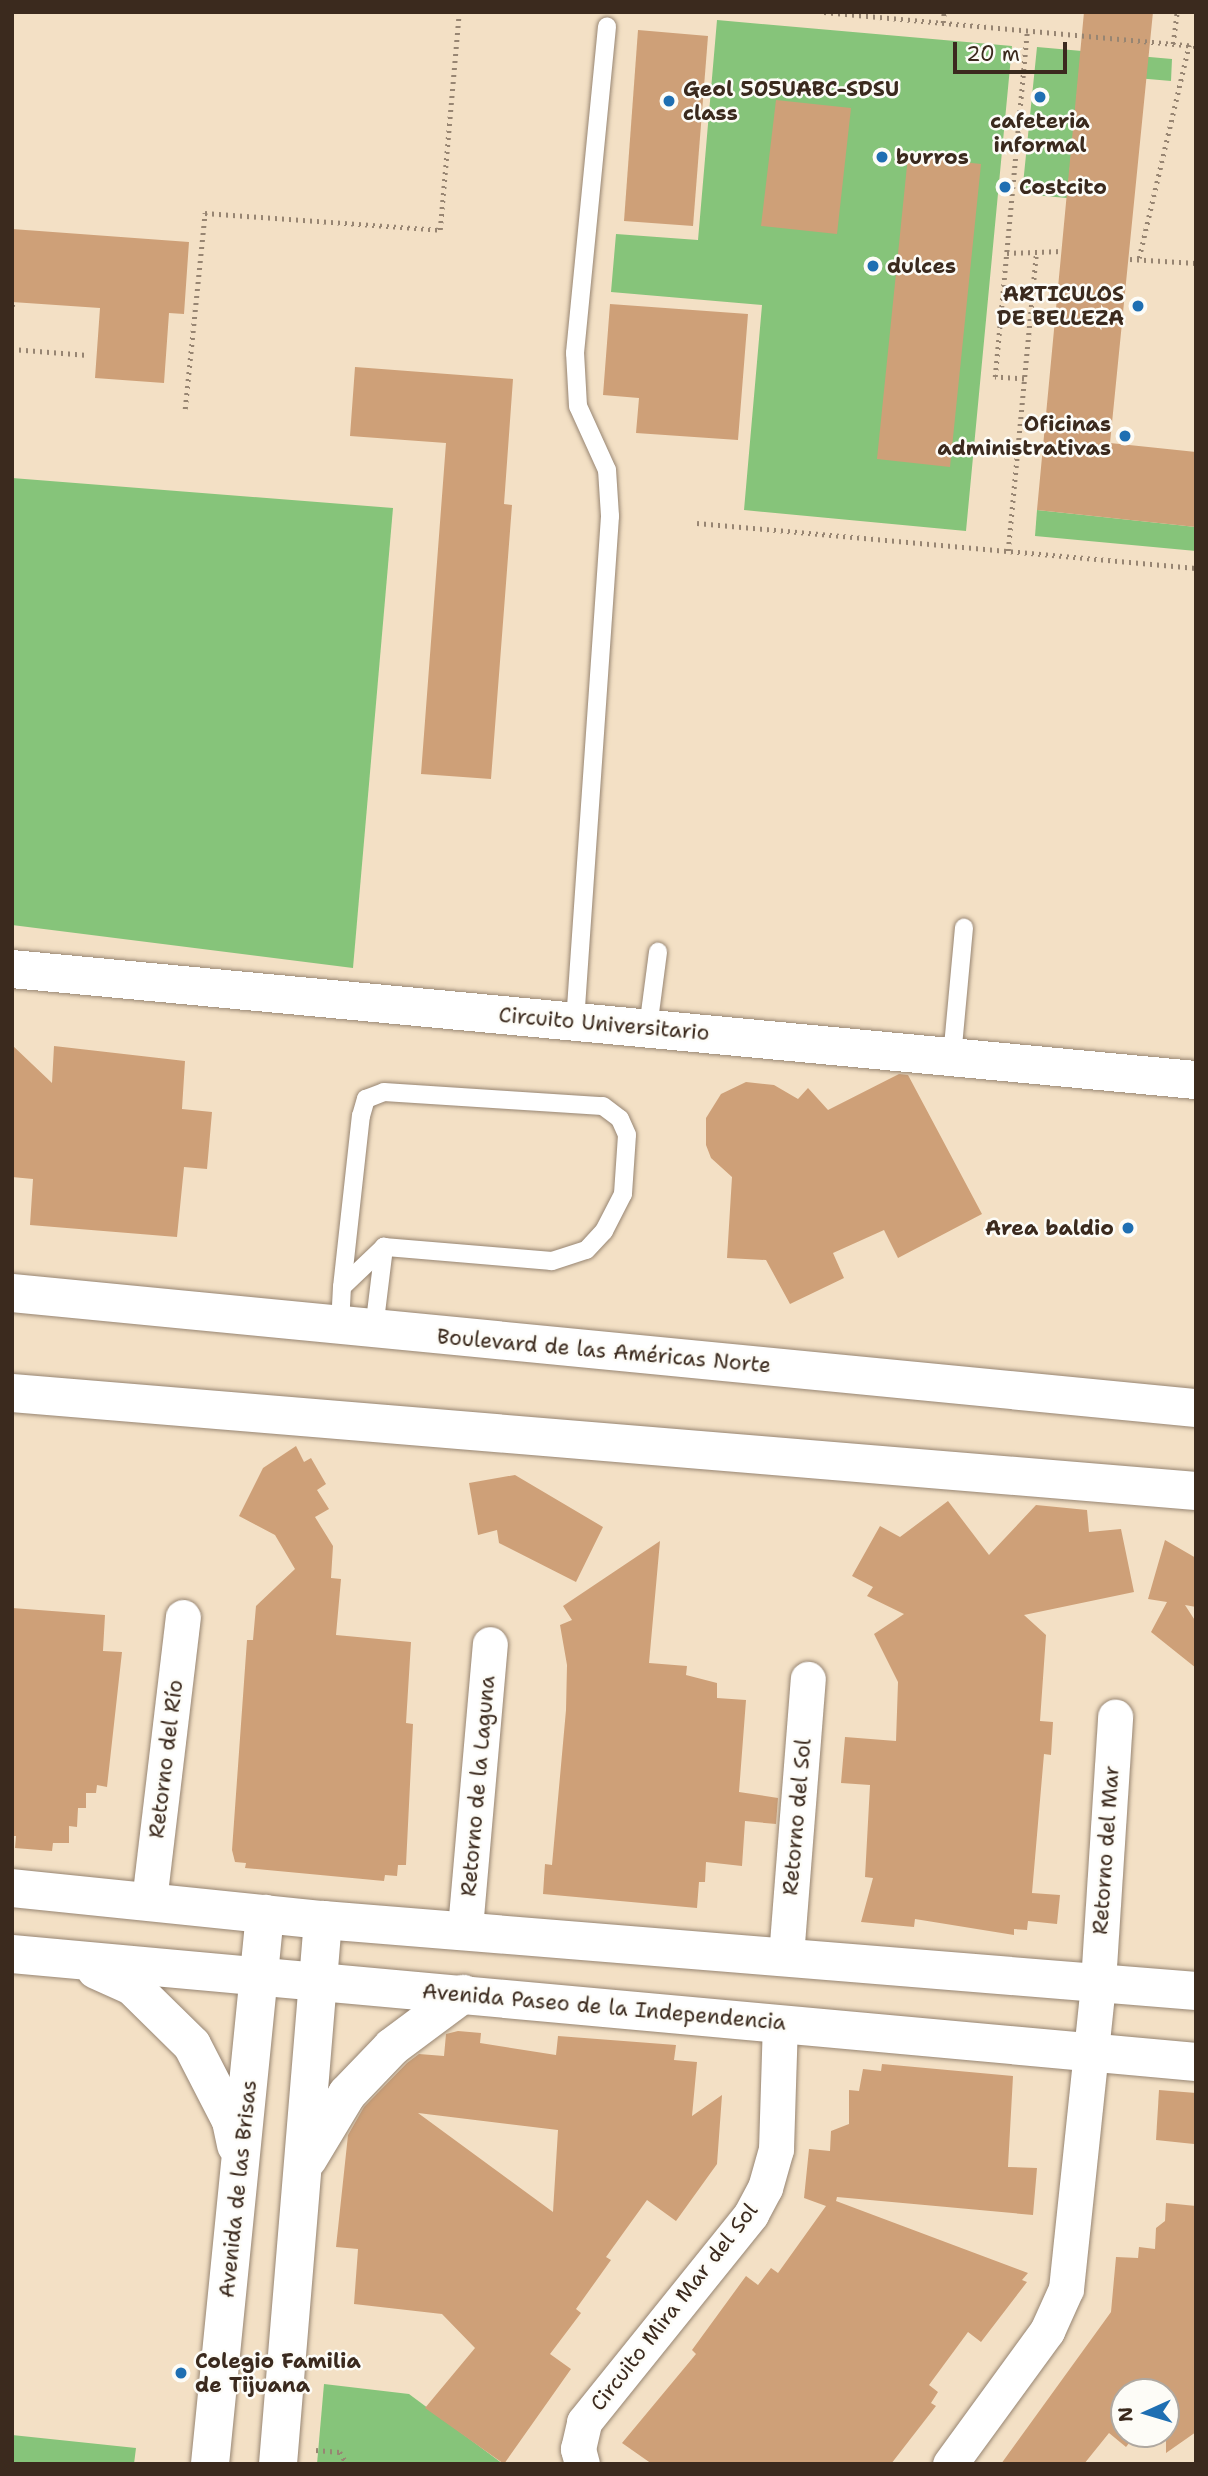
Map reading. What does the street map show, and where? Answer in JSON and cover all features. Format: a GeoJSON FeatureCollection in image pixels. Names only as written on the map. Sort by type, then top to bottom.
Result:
{"type":"FeatureCollection","features":[{"type":"Feature","properties":{"kind":"street","name":"Circuito Universitario"},"geometry":{"type":"LineString","coordinates":[[12,969],[1196,1080]]}},
{"type":"Feature","properties":{"kind":"street","name":"Boulevard de las Américas Norte"},"geometry":{"type":"LineString","coordinates":[[12,1293],[1196,1408]]}},
{"type":"Feature","properties":{"kind":"street"},"geometry":{"type":"LineString","coordinates":[[12,1393],[1196,1490]]}},
{"type":"Feature","properties":{"kind":"street","name":"Retorno del Río"},"geometry":{"type":"LineString","coordinates":[[149,1901],[183,1617]]}},
{"type":"Feature","properties":{"kind":"street","name":"Retorno de la Laguna"},"geometry":{"type":"LineString","coordinates":[[464,1928],[491,1644]]}},
{"type":"Feature","properties":{"kind":"street","name":"Retorno del Sol"},"geometry":{"type":"LineString","coordinates":[[786,1956],[808,1679]]}},
{"type":"Feature","properties":{"kind":"street","name":"Retorno del Mar"},"geometry":{"type":"LineString","coordinates":[[1090,2052],[1098,1982],[1115,1717]]}},
{"type":"Feature","properties":{"kind":"street"},"geometry":{"type":"LineString","coordinates":[[12,1888],[323,1920],[464,1928],[1196,1991]]}},
{"type":"Feature","properties":{"kind":"street","name":"Avenida de las Brisas"},"geometry":{"type":"LineString","coordinates":[[210,2464],[265,1914]]}},
{"type":"Feature","properties":{"kind":"street"},"geometry":{"type":"LineString","coordinates":[[278,2464],[323,1920]]}},
{"type":"Feature","properties":{"kind":"street","name":"Avenida Paseo de la Independencia"},"geometry":{"type":"LineString","coordinates":[[12,1954],[1196,2063]]}},
{"type":"Feature","properties":{"kind":"street"},"geometry":{"type":"LineString","coordinates":[[74,1961],[132,1986],[192,2045],[231,2121],[240,2168]]}},
{"type":"Feature","properties":{"kind":"street"},"geometry":{"type":"LineString","coordinates":[[303,2167],[347,2094],[392,2047],[463,1994]]}},
{"type":"Feature","properties":{"kind":"street","name":"Circuito Mira Mar del Sol"},"geometry":{"type":"LineString","coordinates":[[582,2464],[578,2449],[584,2422],[751,2214],[765,2188],[776,2149],[780,2024]]}},
{"type":"Feature","properties":{"kind":"street"},"geometry":{"type":"LineString","coordinates":[[950,2464],[1047,2331],[1066,2289],[1090,2052]]}},
{"type":"Feature","properties":{"kind":"lane"},"geometry":{"type":"LineString","coordinates":[[575,1022],[610,516],[607,470],[578,406],[575,353],[607,27]]}},
{"type":"Feature","properties":{"kind":"lane"},"geometry":{"type":"LineString","coordinates":[[952,1057],[964,928]]}},
{"type":"Feature","properties":{"kind":"lane"},"geometry":{"type":"LineString","coordinates":[[648,1028],[658,952]]}},
{"type":"Feature","properties":{"kind":"lane"},"geometry":{"type":"LineString","coordinates":[[342,1287],[384,1247],[552,1261],[586,1250],[604,1231],[623,1194],[627,1135],[620,1119],[603,1106],[384,1092],[366,1099],[342,1287],[357,1327]]}},
{"type":"Feature","properties":{"kind":"lane"},"geometry":{"type":"LineString","coordinates":[[357,1327],[384,1247]]}},
{"type":"Feature","properties":{"kind":"path"},"geometry":{"type":"LineString","coordinates":[[185,409],[205,213],[440,230],[459,12]]}},
{"type":"Feature","properties":{"kind":"path"},"geometry":{"type":"LineString","coordinates":[[824,12],[1196,46]]}},
{"type":"Feature","properties":{"kind":"path"},"geometry":{"type":"LineString","coordinates":[[943,23],[944,12]]}},
{"type":"Feature","properties":{"kind":"path"},"geometry":{"type":"LineString","coordinates":[[1173,44],[1177,12]]}},
{"type":"Feature","properties":{"kind":"path"},"geometry":{"type":"LineString","coordinates":[[1024,379],[995,377],[1027,30]]}},
{"type":"Feature","properties":{"kind":"path"},"geometry":{"type":"LineString","coordinates":[[1139,258],[1189,45]]}},
{"type":"Feature","properties":{"kind":"path"},"geometry":{"type":"LineString","coordinates":[[1007,253],[1035,255],[1062,251]]}},
{"type":"Feature","properties":{"kind":"path"},"geometry":{"type":"LineString","coordinates":[[1008,551],[1035,255]]}},
{"type":"Feature","properties":{"kind":"path"},"geometry":{"type":"LineString","coordinates":[[1130,259],[1196,262]]}},
{"type":"Feature","properties":{"kind":"path"},"geometry":{"type":"LineString","coordinates":[[12,349],[88,355]]}},
{"type":"Feature","properties":{"kind":"path"},"geometry":{"type":"LineString","coordinates":[[697,523],[1196,568]]}},
{"type":"Feature","properties":{"kind":"green space"},"geometry":{"type":"Polygon","coordinates":[[[717,20],[1012,46],[966,531],[744,510],[762,305],[611,292],[616,234],[698,240],[717,20]]]}},
{"type":"Feature","properties":{"kind":"green space"},"geometry":{"type":"Polygon","coordinates":[[[1037,47],[1172,59],[1171,81],[1079,73],[1067,198],[1022,194],[1037,47]]]}},
{"type":"Feature","properties":{"kind":"green space"},"geometry":{"type":"Polygon","coordinates":[[[12,478],[393,508],[353,968],[12,925],[12,478]]]}},
{"type":"Feature","properties":{"kind":"green space"},"geometry":{"type":"Polygon","coordinates":[[[1037,510],[1196,527],[1196,551],[1035,536],[1037,510]]]}},
{"type":"Feature","properties":{"kind":"green space"},"geometry":{"type":"Polygon","coordinates":[[[324,2384],[409,2394],[503,2464],[317,2464],[324,2384]]]}},
{"type":"Feature","properties":{"kind":"green space"},"geometry":{"type":"Polygon","coordinates":[[[12,2435],[136,2448],[134,2464],[12,2464],[12,2435]]]}},
{"type":"Feature","properties":{"kind":"building"},"geometry":{"type":"Polygon","coordinates":[[[1084,12],[1153,12],[1110,443],[1196,452],[1196,527],[1037,510],[1084,12]]]}},
{"type":"Feature","properties":{"kind":"building"},"geometry":{"type":"Polygon","coordinates":[[[638,30],[708,36],[693,226],[624,221],[638,30]]]}},
{"type":"Feature","properties":{"kind":"building"},"geometry":{"type":"Polygon","coordinates":[[[776,100],[851,108],[837,234],[761,226],[776,100]]]}},
{"type":"Feature","properties":{"kind":"building"},"geometry":{"type":"Polygon","coordinates":[[[908,156],[981,164],[950,467],[877,459],[908,156]]]}},
{"type":"Feature","properties":{"kind":"building"},"geometry":{"type":"Polygon","coordinates":[[[12,229],[189,242],[184,314],[169,313],[164,383],[95,378],[100,308],[12,302],[12,229]]]}},
{"type":"Feature","properties":{"kind":"building"},"geometry":{"type":"Polygon","coordinates":[[[610,304],[748,314],[738,440],[636,433],[639,398],[603,395],[610,304]]]}},
{"type":"Feature","properties":{"kind":"building"},"geometry":{"type":"Polygon","coordinates":[[[355,367],[513,379],[504,504],[512,505],[491,779],[421,774],[446,443],[350,436],[355,367]]]}},
{"type":"Feature","properties":{"kind":"building"},"geometry":{"type":"Polygon","coordinates":[[[12,1045],[52,1083],[54,1046],[185,1061],[182,1109],[212,1112],[207,1169],[184,1167],[177,1237],[30,1225],[33,1179],[12,1177],[12,1045]]]}},
{"type":"Feature","properties":{"kind":"building"},"geometry":{"type":"Polygon","coordinates":[[[899,1074],[908,1075],[982,1214],[898,1258],[884,1230],[833,1253],[844,1278],[790,1304],[766,1260],[727,1258],[732,1177],[711,1158],[706,1145],[706,1118],[721,1094],[746,1082],[774,1085],[798,1099],[808,1088],[828,1110],[899,1074]]]}},
{"type":"Feature","properties":{"kind":"building"},"geometry":{"type":"Polygon","coordinates":[[[296,1446],[304,1462],[311,1458],[326,1484],[317,1490],[329,1509],[315,1517],[333,1546],[331,1578],[341,1579],[336,1635],[411,1642],[406,1723],[413,1724],[406,1865],[398,1865],[397,1876],[385,1875],[384,1881],[245,1868],[246,1863],[235,1862],[232,1850],[247,1640],[253,1640],[256,1606],[295,1569],[275,1535],[239,1516],[263,1468],[296,1446]]]}},
{"type":"Feature","properties":{"kind":"building"},"geometry":{"type":"Polygon","coordinates":[[[515,1475],[603,1527],[576,1582],[499,1543],[497,1530],[478,1535],[469,1483],[515,1475]]]}},
{"type":"Feature","properties":{"kind":"building"},"geometry":{"type":"Polygon","coordinates":[[[948,1501],[989,1555],[1036,1505],[1087,1510],[1089,1532],[1121,1529],[1134,1592],[1024,1615],[1046,1635],[1040,1721],[1053,1722],[1051,1755],[1044,1754],[1032,1893],[1060,1895],[1057,1924],[1028,1921],[1027,1930],[1014,1929],[1014,1935],[915,1919],[914,1927],[861,1922],[873,1878],[865,1877],[870,1785],[841,1783],[845,1737],[896,1741],[898,1682],[874,1634],[904,1614],[867,1596],[873,1587],[852,1576],[880,1526],[900,1537],[948,1501]]]}},
{"type":"Feature","properties":{"kind":"building"},"geometry":{"type":"Polygon","coordinates":[[[1165,1540],[1196,1558],[1196,1607],[1185,1605],[1196,1622],[1196,1668],[1151,1632],[1167,1602],[1148,1599],[1165,1540]]]}},
{"type":"Feature","properties":{"kind":"building"},"geometry":{"type":"Polygon","coordinates":[[[660,1541],[649,1663],[687,1666],[686,1675],[717,1683],[717,1698],[746,1700],[739,1792],[778,1798],[776,1824],[745,1821],[742,1866],[706,1862],[705,1882],[699,1882],[697,1908],[543,1894],[545,1864],[552,1865],[566,1710],[567,1665],[560,1625],[572,1620],[563,1606],[660,1541]]]}},
{"type":"Feature","properties":{"kind":"building"},"geometry":{"type":"Polygon","coordinates":[[[12,1608],[105,1615],[103,1651],[122,1652],[107,1787],[97,1785],[96,1793],[86,1793],[86,1808],[78,1808],[77,1827],[69,1826],[69,1843],[53,1843],[52,1851],[15,1848],[16,1836],[12,1836],[12,1608]]]}},
{"type":"Feature","properties":{"kind":"building"},"geometry":{"type":"Polygon","coordinates":[[[458,2031],[481,2033],[480,2043],[556,2055],[558,2036],[676,2045],[674,2060],[697,2062],[692,2116],[722,2095],[717,2164],[676,2221],[647,2200],[606,2257],[611,2260],[576,2309],[581,2313],[550,2354],[571,2369],[504,2464],[425,2408],[475,2348],[442,2314],[354,2304],[358,2249],[336,2247],[348,2135],[364,2107],[407,2063],[419,2054],[444,2056],[446,2034],[458,2031]],[[418,2113],[553,2212],[558,2130],[418,2113]]]}},
{"type":"Feature","properties":{"kind":"building"},"geometry":{"type":"Polygon","coordinates":[[[882,2064],[1013,2076],[1008,2167],[1037,2168],[1033,2215],[837,2197],[836,2201],[1028,2273],[1022,2280],[1027,2282],[981,2342],[968,2332],[929,2385],[938,2392],[931,2403],[936,2406],[891,2464],[652,2464],[622,2443],[696,2354],[692,2350],[746,2276],[758,2285],[771,2268],[778,2273],[826,2206],[804,2198],[809,2149],[830,2151],[831,2131],[849,2124],[849,2090],[859,2091],[863,2069],[881,2071],[882,2064]]]}},
{"type":"Feature","properties":{"kind":"building"},"geometry":{"type":"Polygon","coordinates":[[[1159,2090],[1196,2093],[1194,2144],[1156,2140],[1159,2090]]]}},
{"type":"Feature","properties":{"kind":"building"},"geometry":{"type":"Polygon","coordinates":[[[1166,2203],[1196,2206],[1196,2432],[1180,2443],[1180,2378],[1110,2378],[1110,2434],[1084,2464],[1001,2464],[1111,2312],[1116,2257],[1138,2258],[1139,2247],[1155,2249],[1156,2228],[1165,2221],[1166,2203]]]}},
{"type":"Feature","properties":{"kind":"place","name":"cafeteria informal"},"geometry":{"type":"Point","coordinates":[1040,97]}},
{"type":"Feature","properties":{"kind":"place","name":"Geol 505UABC-SDSU class"},"geometry":{"type":"Point","coordinates":[669,101]}},
{"type":"Feature","properties":{"kind":"place","name":"burros"},"geometry":{"type":"Point","coordinates":[882,157]}},
{"type":"Feature","properties":{"kind":"place","name":"Costcito"},"geometry":{"type":"Point","coordinates":[1005,187]}},
{"type":"Feature","properties":{"kind":"place","name":"dulces"},"geometry":{"type":"Point","coordinates":[873,266]}},
{"type":"Feature","properties":{"kind":"place","name":"ARTICULOS DE BELLEZA"},"geometry":{"type":"Point","coordinates":[1138,306]}},
{"type":"Feature","properties":{"kind":"place","name":"Oficinas administrativas"},"geometry":{"type":"Point","coordinates":[1125,436]}},
{"type":"Feature","properties":{"kind":"place","name":"Area baldio"},"geometry":{"type":"Point","coordinates":[1128,1228]}},
{"type":"Feature","properties":{"kind":"place","name":"Colegio Familia de Tijuana"},"geometry":{"type":"Point","coordinates":[181,2373]}}]}
